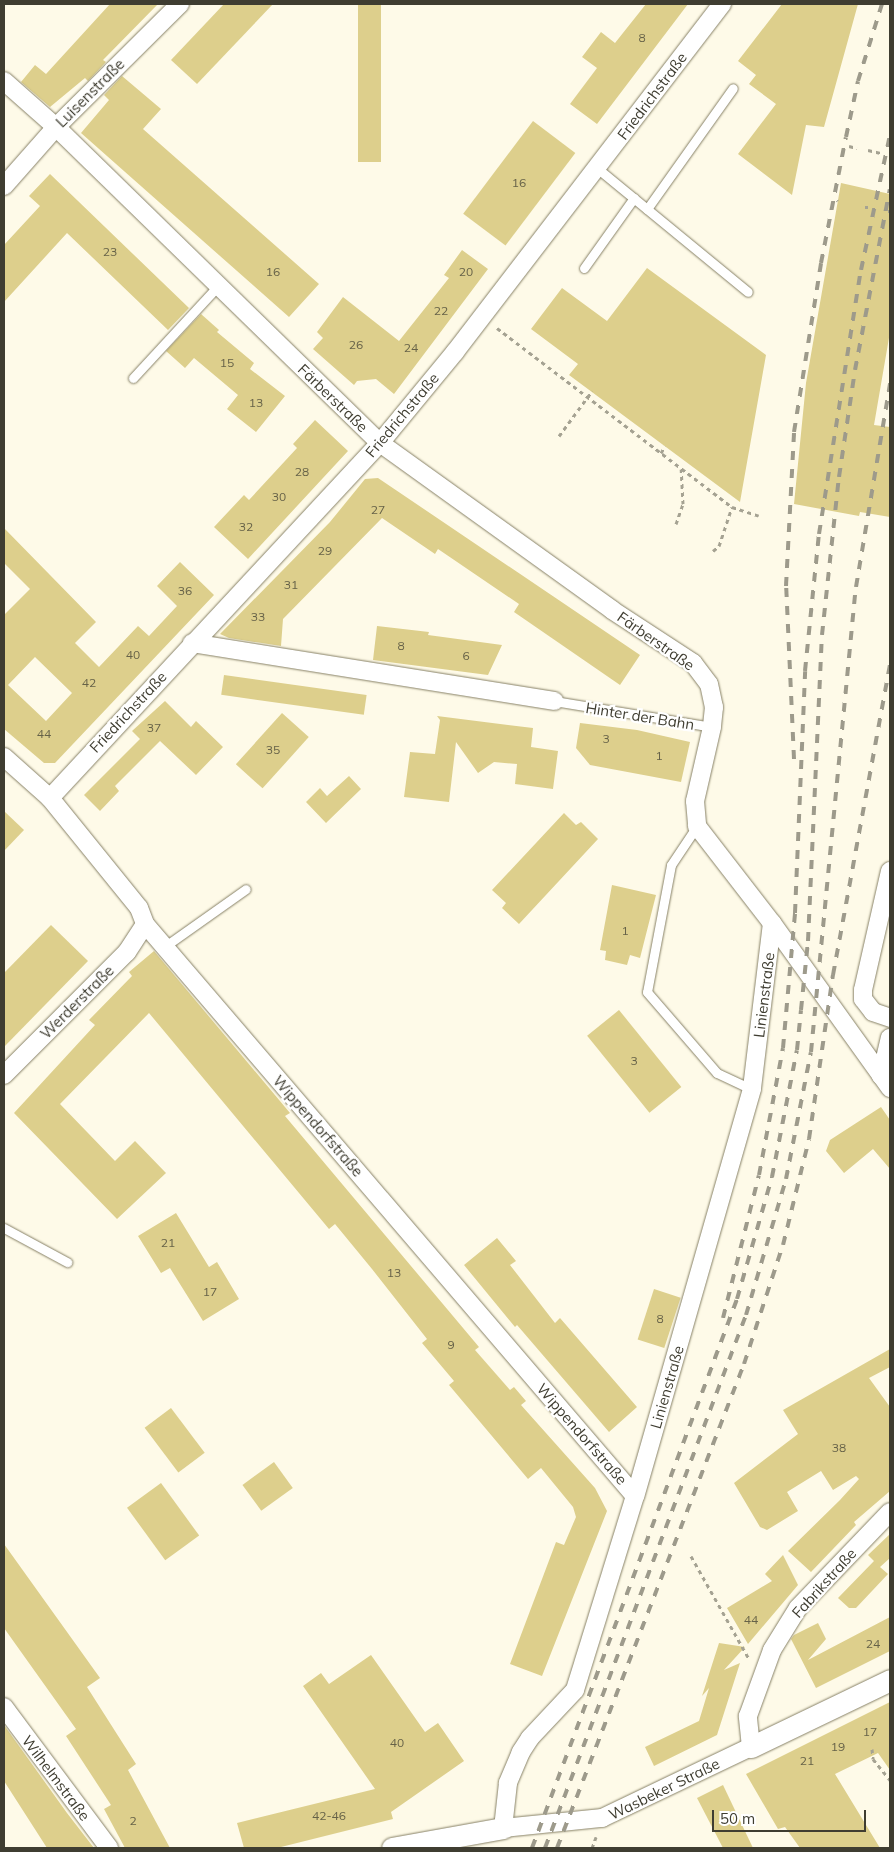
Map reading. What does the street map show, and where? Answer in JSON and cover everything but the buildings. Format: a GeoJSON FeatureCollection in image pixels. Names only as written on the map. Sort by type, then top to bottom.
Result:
{"type":"FeatureCollection","features":[{"type":"Feature","properties":{"kind":"street","name":"Luisenstraße"},"geometry":{"type":"LineString","coordinates":[[4,186],[56,127],[180,4]]}},
{"type":"Feature","properties":{"kind":"street","name":"Friedrichstraße"},"geometry":{"type":"LineString","coordinates":[[50,798],[192,643],[380,443],[482,317],[722,4]]}},
{"type":"Feature","properties":{"kind":"street","name":"Färberstraße"},"geometry":{"type":"LineString","coordinates":[[4,81],[56,127],[380,443],[596,599],[693,663],[709,684],[714,706],[712,727]]}},
{"type":"Feature","properties":{"kind":"street","name":"Hinter der Bahn"},"geometry":{"type":"LineString","coordinates":[[192,643],[554,701]]}},
{"type":"Feature","properties":{"kind":"street","name":"Hinter der Bahn"},"geometry":{"type":"LineString","coordinates":[[697,826],[695,801],[712,727]]}},
{"type":"Feature","properties":{"kind":"street","name":"Wippendorfstraße"},"geometry":{"type":"LineString","coordinates":[[4,757],[50,798],[139,908],[145,924],[164,947],[635,1496]]}},
{"type":"Feature","properties":{"kind":"street"},"geometry":{"type":"LineString","coordinates":[[697,826],[772,923],[886,1082]]}},
{"type":"Feature","properties":{"kind":"street"},"geometry":{"type":"LineString","coordinates":[[890,871],[863,990],[863,999],[873,1012],[890,1018]]}},
{"type":"Feature","properties":{"kind":"street","name":"Linienstraße"},"geometry":{"type":"LineString","coordinates":[[503,1828],[508,1783],[521,1752],[530,1738],[575,1690],[635,1496],[752,1089],[772,923]]}},
{"type":"Feature","properties":{"kind":"street","name":"Werderstraße"},"geometry":{"type":"LineString","coordinates":[[4,1075],[128,952],[145,924]]}},
{"type":"Feature","properties":{"kind":"street"},"geometry":{"type":"LineString","coordinates":[[886,1082],[890,1038]]}},
{"type":"Feature","properties":{"kind":"street","name":"Fabrikstraße"},"geometry":{"type":"LineString","coordinates":[[751,1747],[748,1716],[772,1650],[798,1608],[890,1512]]}},
{"type":"Feature","properties":{"kind":"street","name":"Wasbeker Straße"},"geometry":{"type":"LineString","coordinates":[[392,1848],[503,1828],[602,1818],[890,1680]]}},
{"type":"Feature","properties":{"kind":"street","name":"Wilhelmstraße"},"geometry":{"type":"LineString","coordinates":[[4,1707],[109,1848]]}},
{"type":"Feature","properties":{"kind":"lane"},"geometry":{"type":"LineString","coordinates":[[647,209],[733,88]]}},
{"type":"Feature","properties":{"kind":"lane"},"geometry":{"type":"LineString","coordinates":[[597,168],[748,292]]}},
{"type":"Feature","properties":{"kind":"lane"},"geometry":{"type":"LineString","coordinates":[[584,268],[634,198]]}},
{"type":"Feature","properties":{"kind":"lane"},"geometry":{"type":"LineString","coordinates":[[133,378],[218,286]]}},
{"type":"Feature","properties":{"kind":"lane","name":"Hinter der Bahn"},"geometry":{"type":"LineString","coordinates":[[554,701],[712,727]]}},
{"type":"Feature","properties":{"kind":"lane"},"geometry":{"type":"LineString","coordinates":[[697,826],[671,865],[647,992],[717,1074],[752,1089]]}},
{"type":"Feature","properties":{"kind":"lane"},"geometry":{"type":"LineString","coordinates":[[164,947],[246,889]]}},
{"type":"Feature","properties":{"kind":"lane"},"geometry":{"type":"LineString","coordinates":[[4,1228],[67,1262]]}},
{"type":"Feature","properties":{"kind":"path"},"geometry":{"type":"LineString","coordinates":[[849,146],[857,148]]}},
{"type":"Feature","properties":{"kind":"path"},"geometry":{"type":"LineString","coordinates":[[868,150],[881,153]]}},
{"type":"Feature","properties":{"kind":"path"},"geometry":{"type":"LineString","coordinates":[[482,317],[732,507],[759,516]]}},
{"type":"Feature","properties":{"kind":"path"},"geometry":{"type":"LineString","coordinates":[[559,436],[592,391]]}},
{"type":"Feature","properties":{"kind":"path"},"geometry":{"type":"LineString","coordinates":[[661,453],[665,446]]}},
{"type":"Feature","properties":{"kind":"path"},"geometry":{"type":"LineString","coordinates":[[676,524],[683,504],[681,468]]}},
{"type":"Feature","properties":{"kind":"path"},"geometry":{"type":"LineString","coordinates":[[713,551],[719,546],[732,507]]}},
{"type":"Feature","properties":{"kind":"path"},"geometry":{"type":"LineString","coordinates":[[691,1556],[760,1680]]}},
{"type":"Feature","properties":{"kind":"path"},"geometry":{"type":"LineString","coordinates":[[872,1748],[873,1759],[890,1780]]}},
{"type":"Feature","properties":{"kind":"railway"},"geometry":{"type":"LineString","coordinates":[[794,759],[786,586],[794,432],[821,263],[846,137],[858,81],[882,4]]}},
{"type":"Feature","properties":{"kind":"railway"},"geometry":{"type":"LineString","coordinates":[[723,1318],[759,1175],[783,1048],[795,913],[805,671],[819,534],[861,270],[890,135]]}},
{"type":"Feature","properties":{"kind":"railway"},"geometry":{"type":"LineString","coordinates":[[532,1848],[737,1299],[772,1177],[797,1050],[808,941],[822,635],[839,477],[855,370],[890,189]]}},
{"type":"Feature","properties":{"kind":"railway"},"geometry":{"type":"LineString","coordinates":[[545,1848],[746,1315],[786,1179],[811,1052],[856,587],[890,383]]}},
{"type":"Feature","properties":{"kind":"railway"},"geometry":{"type":"LineString","coordinates":[[557,1848],[744,1364],[783,1245],[809,1139],[833,975],[890,663]]}}]}
